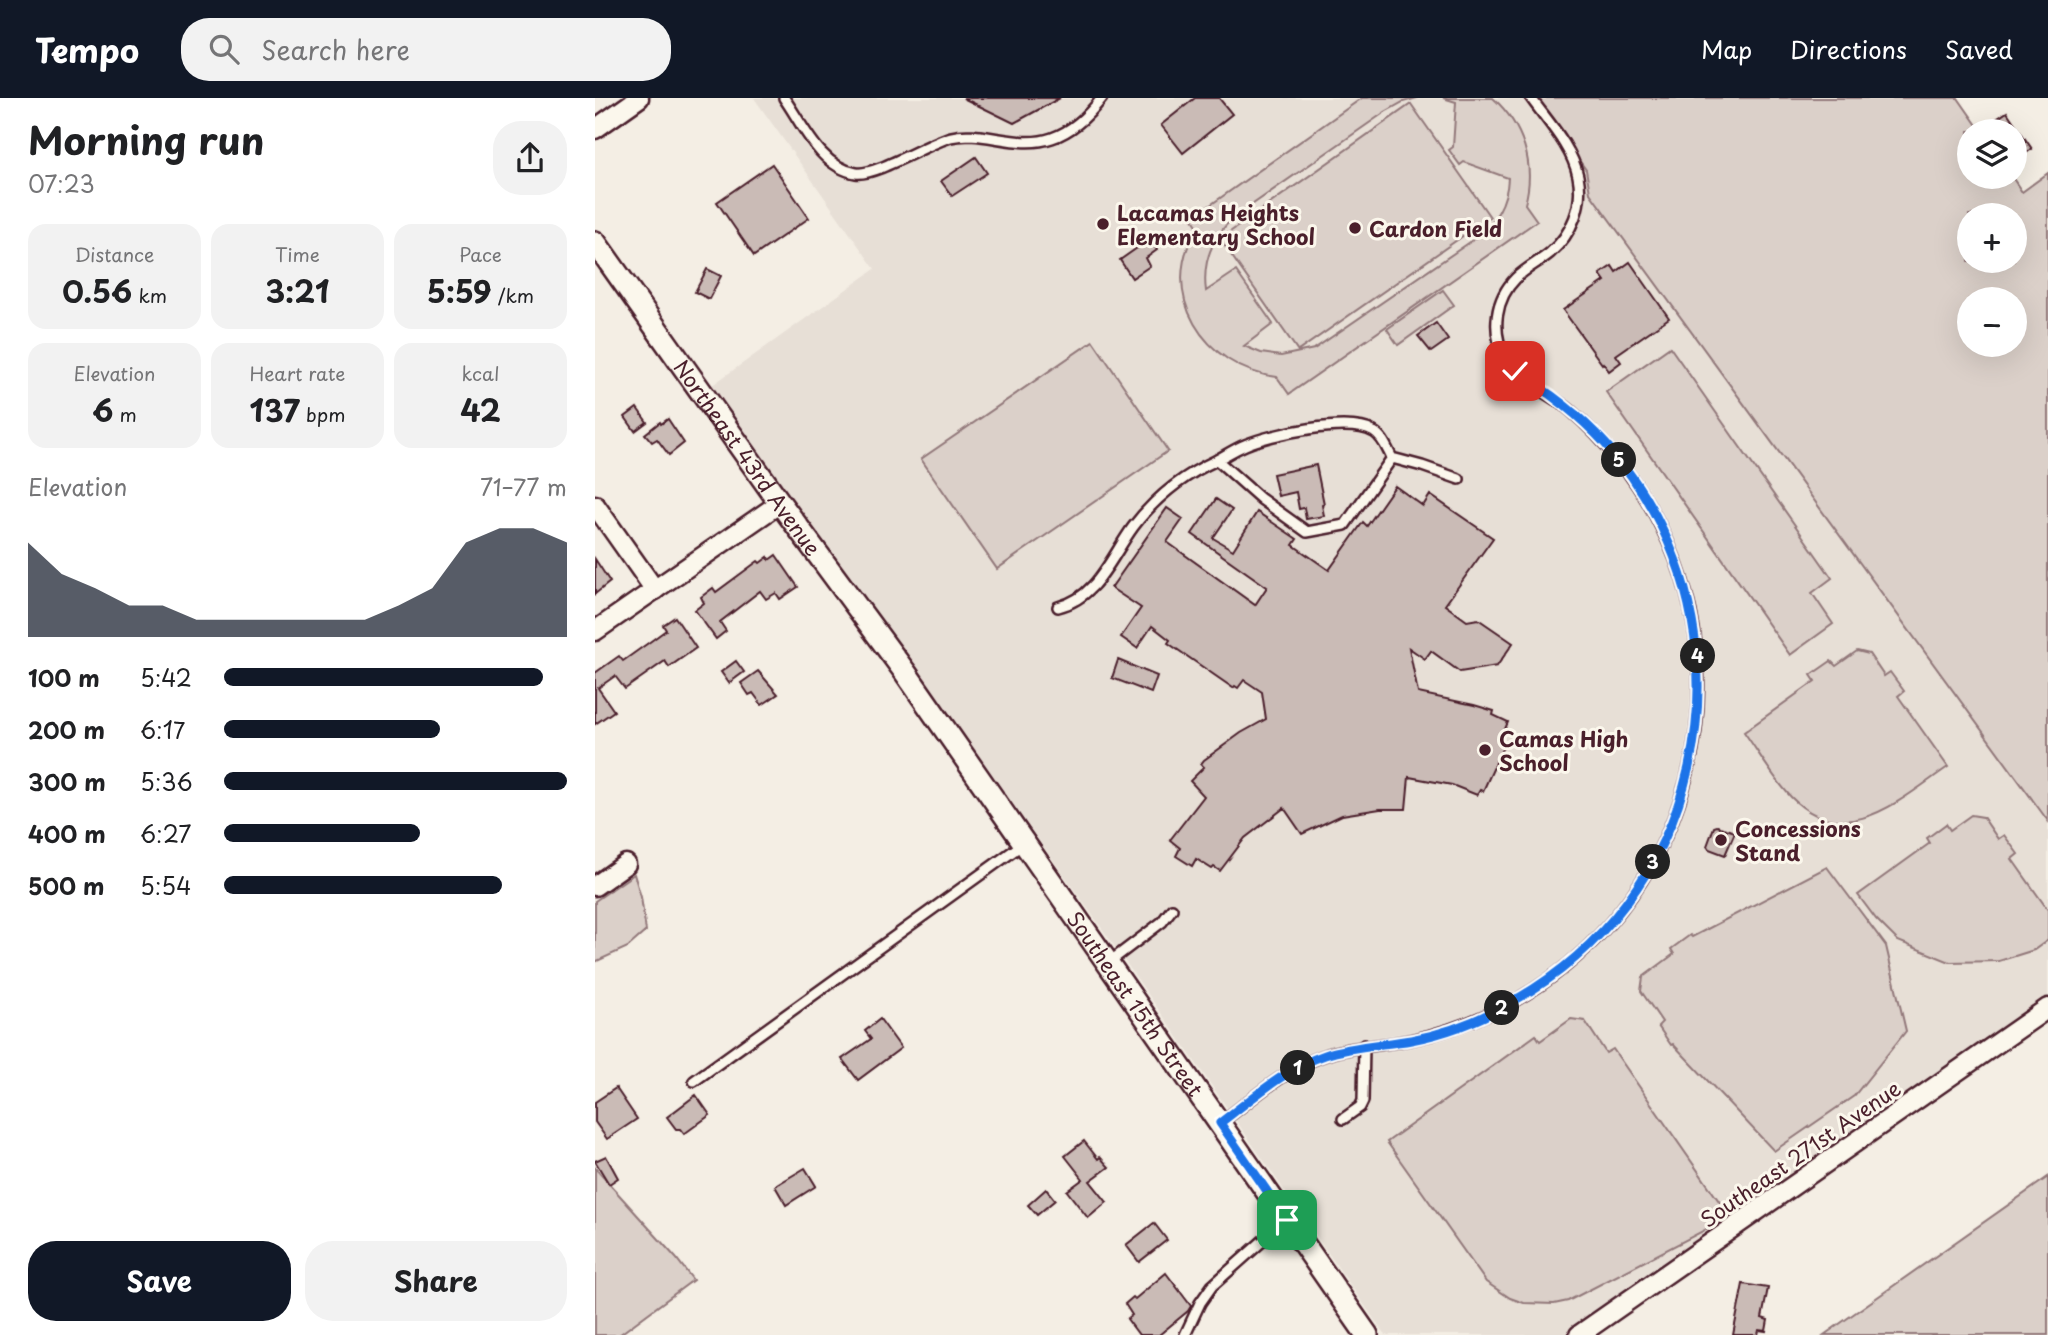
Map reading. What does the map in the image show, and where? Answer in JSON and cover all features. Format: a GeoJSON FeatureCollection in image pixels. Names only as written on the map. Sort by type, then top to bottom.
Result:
{"type":"FeatureCollection","features":[{"type":"Feature","properties":{"kind":"street"},"geometry":{"type":"LineString","coordinates":[[595,129],[639,98]]}},
{"type":"Feature","properties":{"kind":"street","name":"Northeast 43rd Avenue"},"geometry":{"type":"LineString","coordinates":[[595,242],[780,503],[905,672]]}},
{"type":"Feature","properties":{"kind":"street"},"geometry":{"type":"LineString","coordinates":[[595,631],[780,503]]}},
{"type":"Feature","properties":{"kind":"street"},"geometry":{"type":"LineString","coordinates":[[595,505],[655,590]]}},
{"type":"Feature","properties":{"kind":"street","name":"Southeast 15th Street"},"geometry":{"type":"LineString","coordinates":[[905,672],[1367,1335]]}},
{"type":"Feature","properties":{"kind":"street"},"geometry":{"type":"LineString","coordinates":[[595,886],[626,864]]}},
{"type":"Feature","properties":{"kind":"street","name":"Southeast 271st Avenue"},"geometry":{"type":"LineString","coordinates":[[1579,1335],[2048,1008]]}},
{"type":"Feature","properties":{"kind":"lane"},"geometry":{"type":"LineString","coordinates":[[784,98],[821,154],[858,173],[893,163],[954,136],[1025,143],[1052,138],[1075,127],[1101,98]]}},
{"type":"Feature","properties":{"kind":"lane"},"geometry":{"type":"LineString","coordinates":[[1220,1123],[1278,1080],[1308,1062],[1364,1045],[1388,1044],[1430,1036],[1495,1011],[1550,978],[1593,942],[1627,902],[1666,839],[1689,771],[1695,740],[1699,681],[1694,627],[1681,574],[1663,531],[1642,493],[1619,460],[1574,414],[1513,369],[1499,343],[1497,321],[1505,293],[1518,276],[1562,241],[1573,222],[1579,201],[1578,176],[1570,154],[1531,98]]}},
{"type":"Feature","properties":{"kind":"lane"},"geometry":{"type":"LineString","coordinates":[[1058,607],[1069,605],[1095,585],[1134,526],[1164,495],[1197,469],[1247,444],[1305,430],[1366,428],[1377,433],[1392,458],[1459,480]]}},
{"type":"Feature","properties":{"kind":"lane"},"geometry":{"type":"LineString","coordinates":[[1217,460],[1261,499],[1307,532],[1345,525],[1392,458]]}},
{"type":"Feature","properties":{"kind":"lane"},"geometry":{"type":"LineString","coordinates":[[694,1081],[1025,843]]}},
{"type":"Feature","properties":{"kind":"lane"},"geometry":{"type":"LineString","coordinates":[[1108,963],[1162,922],[1172,909]]}},
{"type":"Feature","properties":{"kind":"lane"},"geometry":{"type":"LineString","coordinates":[[1343,1119],[1360,1107],[1363,1101],[1364,1045]]}},
{"type":"Feature","properties":{"kind":"lane"},"geometry":{"type":"LineString","coordinates":[[1185,1335],[1200,1303],[1212,1286],[1287,1220]]}},
{"type":"Feature","properties":{"kind":"shaded area","name":"Camas High School"},"geometry":{"type":"Polygon","coordinates":[[[754,98],[1529,98],[1590,193],[2048,821],[2048,997],[1730,1217],[1567,1335],[1385,1335],[1115,947],[711,386],[875,269],[754,98]]]}},
{"type":"Feature","properties":{"kind":"shaded area"},"geometry":{"type":"Polygon","coordinates":[[[1362,98],[1417,98],[1385,112],[1233,218],[1214,242],[1207,260],[1206,291],[1236,271],[1273,324],[1244,346],[1261,353],[1281,356],[1314,349],[1473,240],[1493,221],[1505,197],[1508,178],[1464,162],[1460,165],[1449,150],[1453,147],[1456,102],[1443,98],[1493,98],[1512,120],[1528,160],[1525,204],[1537,221],[1289,394],[1277,377],[1251,371],[1228,359],[1209,343],[1194,324],[1185,301],[1182,277],[1186,252],[1198,227],[1191,216],[1362,98]]]}},
{"type":"Feature","properties":{"kind":"shaded area"},"geometry":{"type":"Polygon","coordinates":[[[1535,98],[1958,98],[1973,119],[1957,119],[1957,189],[2020,189],[2022,192],[2048,173],[2048,821],[1590,193],[1586,170],[1535,98]]]}},
{"type":"Feature","properties":{"kind":"shaded area","name":"Cardon Field"},"geometry":{"type":"Polygon","coordinates":[[[1411,104],[1490,217],[1298,351],[1220,239],[1411,104]]]}},
{"type":"Feature","properties":{"kind":"shaded area"},"geometry":{"type":"Polygon","coordinates":[[[1443,290],[1454,305],[1398,345],[1387,329],[1443,290]]]}},
{"type":"Feature","properties":{"kind":"shaded area"},"geometry":{"type":"Polygon","coordinates":[[[1093,341],[1168,451],[997,569],[921,459],[1093,341]]]}},
{"type":"Feature","properties":{"kind":"shaded area"},"geometry":{"type":"Polygon","coordinates":[[[1670,347],[1832,578],[1812,593],[1833,624],[1790,655],[1606,392],[1670,347]]]}},
{"type":"Feature","properties":{"kind":"shaded area"},"geometry":{"type":"Polygon","coordinates":[[[1857,651],[1869,654],[1884,676],[1890,672],[1904,691],[1898,696],[1948,767],[1892,805],[1872,815],[1852,820],[1832,820],[1811,813],[1791,797],[1744,732],[1815,681],[1811,675],[1831,661],[1836,666],[1857,651]]]}},
{"type":"Feature","properties":{"kind":"shaded area"},"geometry":{"type":"Polygon","coordinates":[[[1971,815],[1983,817],[1998,839],[2004,835],[2018,854],[2012,859],[2048,910],[2048,940],[2034,950],[1999,961],[1950,962],[1898,941],[1876,919],[1858,895],[1930,843],[1927,838],[1946,824],[1950,830],[1971,815]]]}},
{"type":"Feature","properties":{"kind":"shaded area"},"geometry":{"type":"Polygon","coordinates":[[[1827,867],[1886,946],[1906,1031],[1854,1096],[1774,1151],[1673,1044],[1671,1045],[1658,1026],[1662,1022],[1641,991],[1643,977],[1674,954],[1671,949],[1690,935],[1692,937],[1827,867]]]}},
{"type":"Feature","properties":{"kind":"shaded area"},"geometry":{"type":"Polygon","coordinates":[[[634,874],[641,897],[646,931],[628,947],[595,962],[595,901],[634,874]]]}},
{"type":"Feature","properties":{"kind":"shaded area"},"geometry":{"type":"Polygon","coordinates":[[[1571,1019],[1585,1021],[1606,1053],[1613,1049],[1730,1217],[1568,1301],[1554,1304],[1524,1303],[1510,1298],[1486,1282],[1387,1142],[1536,1035],[1540,1041],[1571,1019]]]}},
{"type":"Feature","properties":{"kind":"shaded area"},"geometry":{"type":"Polygon","coordinates":[[[595,1168],[693,1280],[619,1335],[595,1335],[595,1168]]]}},
{"type":"Feature","properties":{"kind":"shaded area"},"geometry":{"type":"Polygon","coordinates":[[[2048,1177],[2048,1335],[1824,1335],[1852,1315],[2048,1177]]]}},
{"type":"Feature","properties":{"kind":"building"},"geometry":{"type":"Polygon","coordinates":[[[963,98],[1060,98],[1014,123],[963,98]]]}},
{"type":"Feature","properties":{"kind":"building"},"geometry":{"type":"Polygon","coordinates":[[[1195,98],[1219,98],[1232,114],[1183,153],[1161,125],[1195,98]]]}},
{"type":"Feature","properties":{"kind":"building"},"geometry":{"type":"Polygon","coordinates":[[[2007,112],[2012,119],[1996,119],[2007,112]]]}},
{"type":"Feature","properties":{"kind":"building"},"geometry":{"type":"Polygon","coordinates":[[[976,157],[987,173],[952,196],[941,181],[976,157]]]}},
{"type":"Feature","properties":{"kind":"building"},"geometry":{"type":"Polygon","coordinates":[[[772,164],[809,218],[754,256],[717,202],[772,164]]]}},
{"type":"Feature","properties":{"kind":"building"},"geometry":{"type":"Polygon","coordinates":[[[1150,239],[1157,250],[1146,258],[1150,266],[1132,278],[1120,260],[1150,239]]]}},
{"type":"Feature","properties":{"kind":"building"},"geometry":{"type":"Polygon","coordinates":[[[1630,262],[1669,318],[1616,355],[1621,362],[1609,371],[1563,310],[1605,281],[1600,274],[1612,266],[1616,272],[1630,262]]]}},
{"type":"Feature","properties":{"kind":"building"},"geometry":{"type":"Polygon","coordinates":[[[707,269],[721,276],[709,299],[695,292],[707,269]]]}},
{"type":"Feature","properties":{"kind":"building"},"geometry":{"type":"Polygon","coordinates":[[[1436,323],[1448,340],[1431,352],[1418,336],[1436,323]]]}},
{"type":"Feature","properties":{"kind":"building"},"geometry":{"type":"Polygon","coordinates":[[[637,408],[647,422],[635,431],[625,417],[637,408]]]}},
{"type":"Feature","properties":{"kind":"building"},"geometry":{"type":"Polygon","coordinates":[[[668,419],[684,443],[669,455],[657,439],[652,442],[645,434],[668,419]]]}},
{"type":"Feature","properties":{"kind":"building"},"geometry":{"type":"Polygon","coordinates":[[[1316,465],[1324,516],[1306,519],[1304,508],[1299,509],[1296,492],[1278,496],[1273,474],[1316,465]]]}},
{"type":"Feature","properties":{"kind":"building","name":"Camas High School"},"geometry":{"type":"Polygon","coordinates":[[[1395,486],[1423,506],[1430,495],[1493,538],[1445,605],[1467,621],[1478,619],[1513,643],[1497,666],[1460,672],[1431,651],[1425,659],[1409,648],[1418,693],[1494,711],[1493,715],[1508,722],[1499,743],[1504,745],[1483,791],[1480,790],[1477,795],[1452,785],[1409,777],[1406,809],[1380,809],[1342,815],[1302,834],[1284,808],[1245,838],[1220,871],[1196,859],[1192,866],[1176,856],[1180,848],[1170,840],[1204,796],[1190,781],[1204,767],[1201,764],[1204,760],[1241,733],[1266,719],[1262,692],[1244,680],[1238,688],[1233,688],[1168,643],[1170,640],[1152,626],[1137,648],[1121,637],[1141,608],[1111,588],[1167,508],[1183,519],[1167,542],[1255,605],[1267,587],[1192,534],[1216,499],[1232,510],[1213,538],[1233,550],[1257,512],[1297,539],[1293,545],[1329,570],[1363,522],[1367,526],[1395,486]]]}},
{"type":"Feature","properties":{"kind":"building"},"geometry":{"type":"Polygon","coordinates":[[[776,555],[798,587],[780,599],[776,593],[766,599],[760,591],[720,622],[726,631],[716,639],[695,610],[704,603],[701,597],[713,588],[716,592],[758,561],[760,563],[768,557],[769,560],[776,555]]]}},
{"type":"Feature","properties":{"kind":"building"},"geometry":{"type":"Polygon","coordinates":[[[595,559],[610,582],[595,594],[595,559]]]}},
{"type":"Feature","properties":{"kind":"building"},"geometry":{"type":"Polygon","coordinates":[[[675,617],[696,648],[669,667],[665,661],[625,689],[615,676],[598,688],[614,711],[595,724],[595,673],[619,656],[623,661],[666,630],[663,625],[675,617]]]}},
{"type":"Feature","properties":{"kind":"building"},"geometry":{"type":"Polygon","coordinates":[[[1118,660],[1157,676],[1151,693],[1112,678],[1118,660]]]}},
{"type":"Feature","properties":{"kind":"building"},"geometry":{"type":"Polygon","coordinates":[[[736,661],[744,672],[729,683],[721,672],[736,661]]]}},
{"type":"Feature","properties":{"kind":"building"},"geometry":{"type":"Polygon","coordinates":[[[758,671],[778,694],[762,705],[753,693],[749,695],[741,683],[758,671]]]}},
{"type":"Feature","properties":{"kind":"building","name":"Concessions Stand"},"geometry":{"type":"Polygon","coordinates":[[[1714,827],[1735,832],[1725,855],[1707,846],[1714,827]]]}},
{"type":"Feature","properties":{"kind":"building"},"geometry":{"type":"Polygon","coordinates":[[[880,1019],[901,1048],[858,1080],[842,1059],[871,1039],[865,1031],[880,1019]]]}},
{"type":"Feature","properties":{"kind":"building"},"geometry":{"type":"Polygon","coordinates":[[[616,1088],[637,1119],[607,1139],[595,1122],[595,1102],[616,1088]]]}},
{"type":"Feature","properties":{"kind":"building"},"geometry":{"type":"Polygon","coordinates":[[[696,1095],[710,1115],[684,1134],[680,1129],[676,1129],[667,1117],[696,1095]]]}},
{"type":"Feature","properties":{"kind":"building"},"geometry":{"type":"Polygon","coordinates":[[[1084,1141],[1098,1159],[1100,1157],[1109,1167],[1090,1181],[1107,1202],[1088,1218],[1067,1191],[1083,1179],[1065,1156],[1084,1141]]]}},
{"type":"Feature","properties":{"kind":"building"},"geometry":{"type":"Polygon","coordinates":[[[606,1156],[618,1178],[609,1184],[595,1161],[606,1156]]]}},
{"type":"Feature","properties":{"kind":"building"},"geometry":{"type":"Polygon","coordinates":[[[805,1168],[816,1186],[786,1205],[775,1186],[805,1168]]]}},
{"type":"Feature","properties":{"kind":"building"},"geometry":{"type":"Polygon","coordinates":[[[1046,1189],[1055,1200],[1037,1215],[1028,1205],[1046,1189]]]}},
{"type":"Feature","properties":{"kind":"building"},"geometry":{"type":"Polygon","coordinates":[[[1154,1223],[1167,1240],[1139,1262],[1126,1245],[1154,1223]]]}},
{"type":"Feature","properties":{"kind":"building"},"geometry":{"type":"Polygon","coordinates":[[[1166,1273],[1191,1306],[1159,1335],[1139,1335],[1127,1319],[1132,1315],[1125,1304],[1166,1273]]]}},
{"type":"Feature","properties":{"kind":"building"},"geometry":{"type":"Polygon","coordinates":[[[1743,1284],[1768,1288],[1762,1318],[1768,1320],[1766,1331],[1759,1330],[1758,1335],[1733,1335],[1743,1284]]]}},
{"type":"Feature","properties":{"kind":"place","name":"Lacamas Heights Elementary School"},"geometry":{"type":"Point","coordinates":[1103,224]}},
{"type":"Feature","properties":{"kind":"place","name":"Cardon Field"},"geometry":{"type":"Point","coordinates":[1355,228]}},
{"type":"Feature","properties":{"kind":"place","name":"Camas High School"},"geometry":{"type":"Point","coordinates":[1485,750]}},
{"type":"Feature","properties":{"kind":"place","name":"Concessions Stand"},"geometry":{"type":"Point","coordinates":[1721,840]}},
{"type":"Feature","properties":{"kind":"route"},"geometry":{"type":"LineString","coordinates":[[1287,1220],[1220,1123],[1278,1080],[1308,1062],[1351,1048],[1413,1040],[1467,1024],[1509,1004],[1563,968],[1593,942],[1636,889],[1666,839],[1689,771],[1698,711],[1698,654],[1688,600],[1673,553],[1653,511],[1619,460],[1566,407],[1515,371]]}}]}
